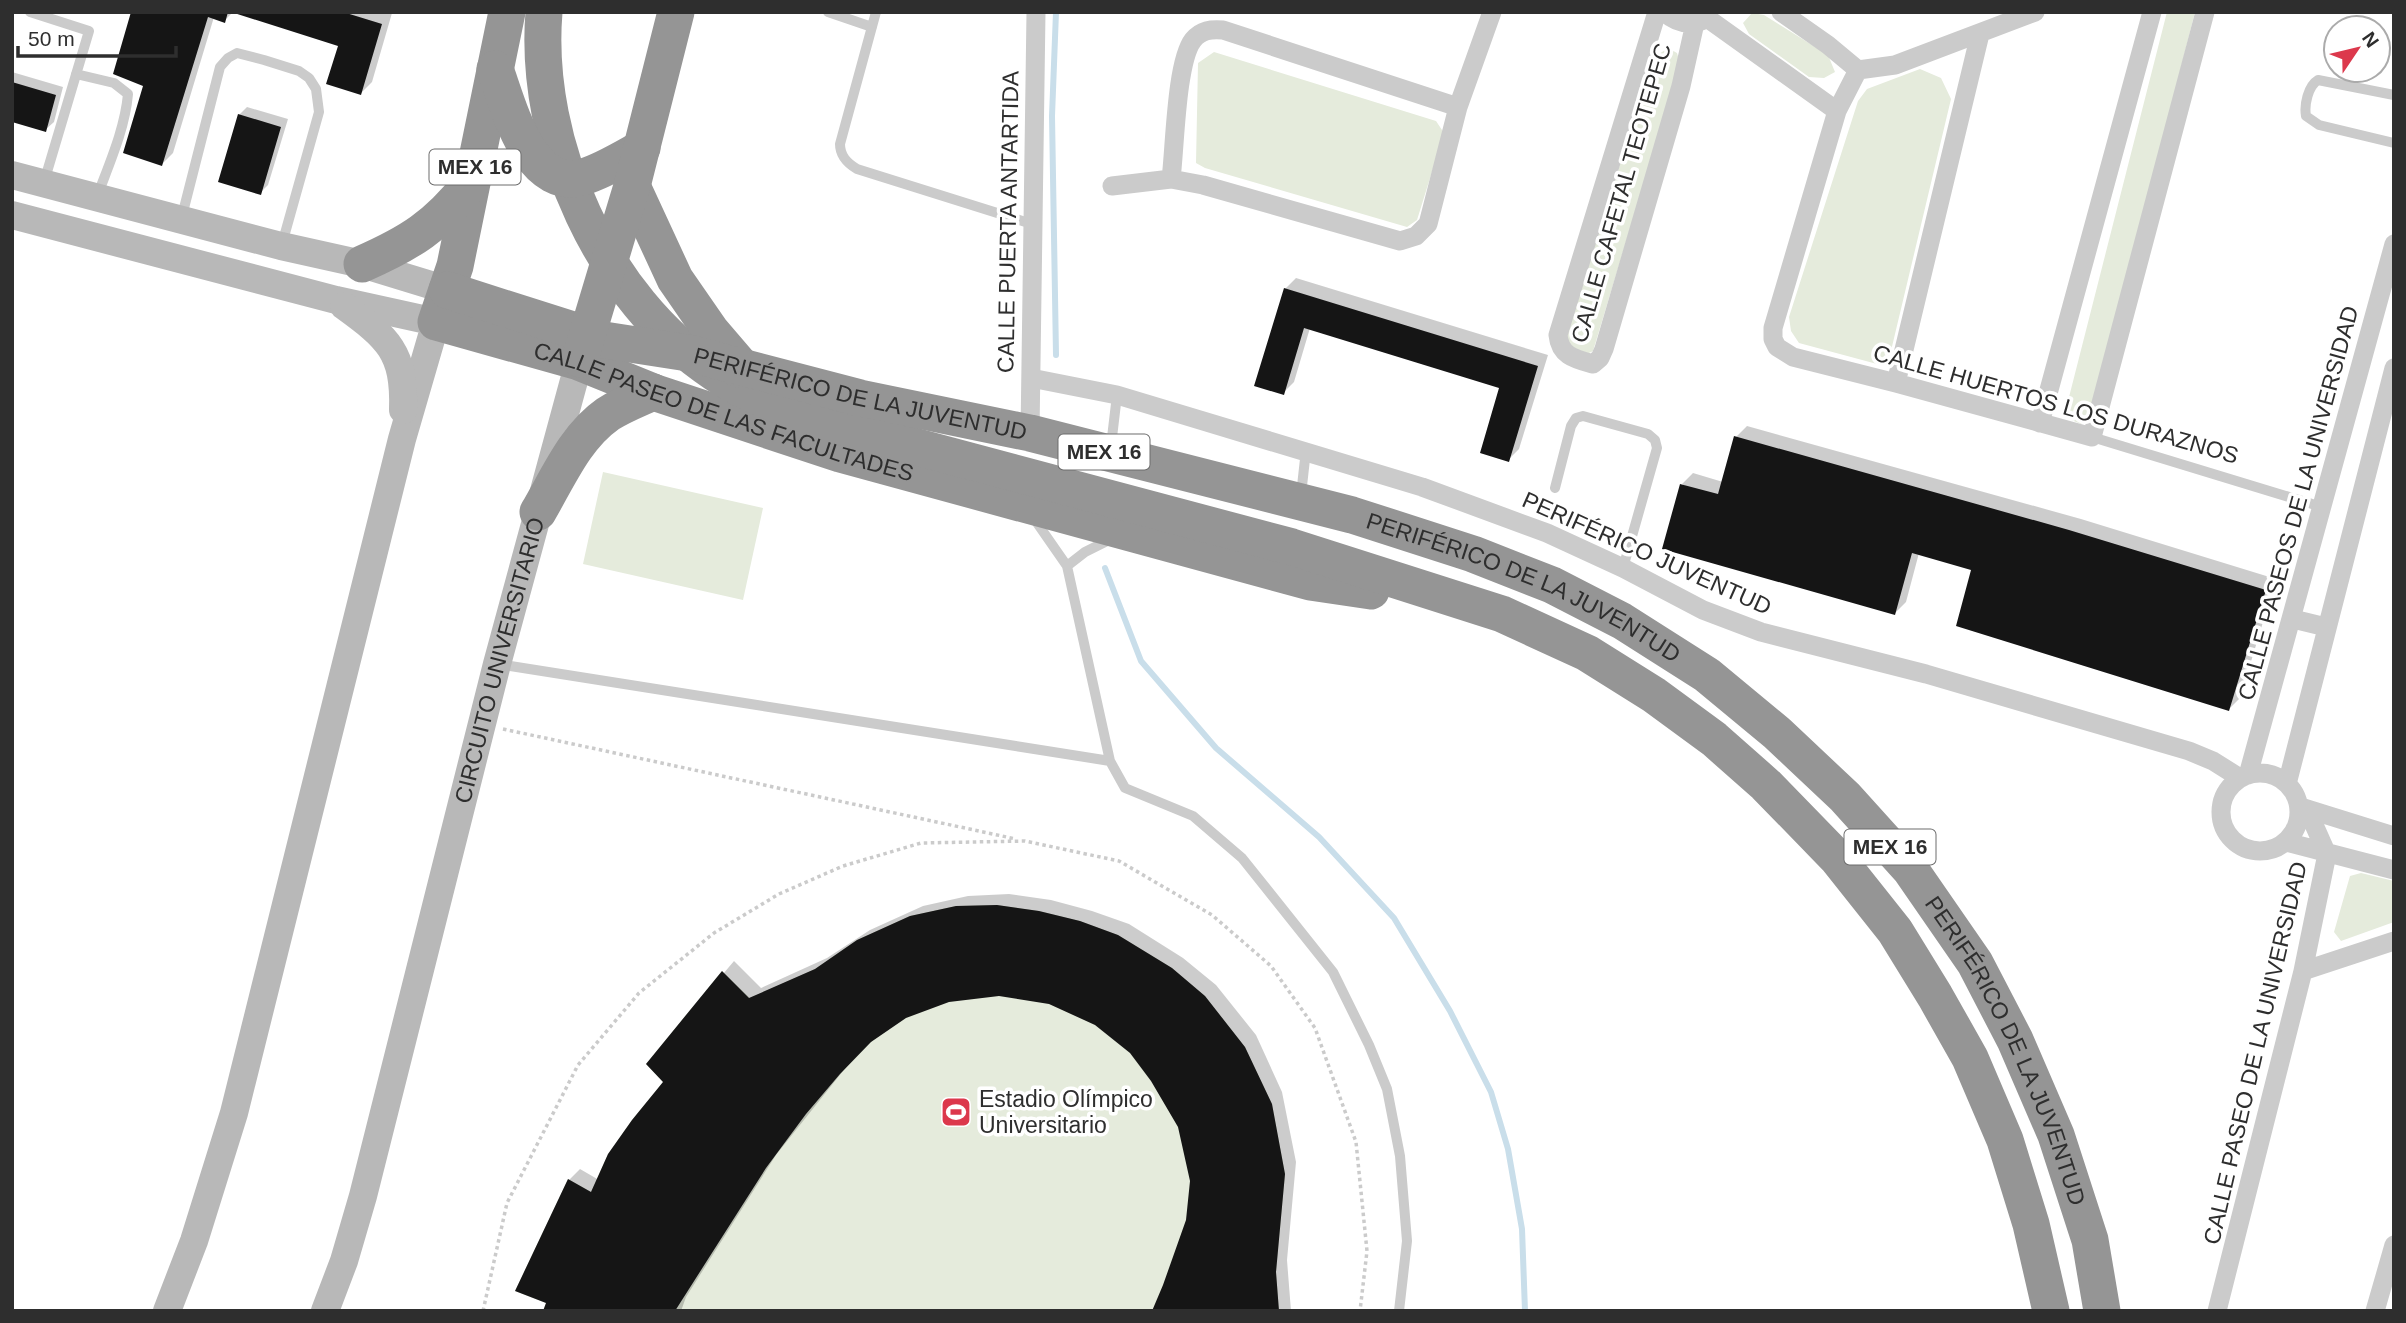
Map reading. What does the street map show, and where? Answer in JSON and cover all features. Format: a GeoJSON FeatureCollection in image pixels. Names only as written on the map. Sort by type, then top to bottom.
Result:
{"type":"FeatureCollection","features":[{"type":"Feature","properties":{"kind":"highway","name":"PERIFÉRICO DE LA JUVENTUD"},"geometry":{"type":"LineString","coordinates":[[544,12],[543,76],[551,120],[563,165],[590,226],[616,271],[665,333],[714,373],[780,406],[842,427],[1292,547],[1514,619],[1587,653],[1654,695],[1714,739],[1766,785],[1837,858],[1895,931],[1970,1058],[2005,1140],[2031,1224],[2052,1311]]}},
{"type":"Feature","properties":{"kind":"highway","name":"CIRCUITO UNIVERSITARIO"},"geometry":{"type":"LineString","coordinates":[[583,349],[632,186],[676,12]]}},
{"type":"Feature","properties":{"kind":"highway"},"geometry":{"type":"LineString","coordinates":[[502,35],[524,145],[542,166],[554,174],[568,178],[582,177],[642,148]]}},
{"type":"Feature","properties":{"kind":"highway","name":"MEX 16"},"geometry":{"type":"LineString","coordinates":[[441,306],[455,266],[502,35]]}},
{"type":"Feature","properties":{"kind":"highway"},"geometry":{"type":"LineString","coordinates":[[362,264],[409,242],[447,212],[471,183]]}},
{"type":"Feature","properties":{"kind":"highway"},"geometry":{"type":"LineString","coordinates":[[632,186],[676,279],[736,365],[726,383],[723,397],[728,418]]}},
{"type":"Feature","properties":{"kind":"highway","name":"CALLE PASEO DE LAS FACULTADES"},"geometry":{"type":"LineString","coordinates":[[441,306],[583,349],[653,392],[728,418],[840,454],[1020,504],[1100,534],[1310,582],[1393,594],[1435,594]]}},
{"type":"Feature","properties":{"kind":"highway","name":"PERIFÉRICO DE LA JUVENTUD"},"geometry":{"type":"LineString","coordinates":[[583,349],[604,340],[688,352],[860,398],[1030,433],[1352,515],[1473,554],[1552,585],[1622,621],[1707,675],[1777,733],[1845,797],[1910,869],[1975,963],[2015,1040],[2056,1135],[2090,1240],[2102,1311]]}},
{"type":"Feature","properties":{"kind":"highway"},"geometry":{"type":"LineString","coordinates":[[538,512],[576,448],[593,427],[610,413],[653,392]]}},
{"type":"Feature","properties":{"kind":"main road","name":"CALLE PASEO DE LAS FACULTADES"},"geometry":{"type":"LineString","coordinates":[[12,175],[281,246],[362,264],[441,306]]}},
{"type":"Feature","properties":{"kind":"main road","name":"CALLE PASEO DE LAS FACULTADES"},"geometry":{"type":"LineString","coordinates":[[12,215],[336,300],[441,306]]}},
{"type":"Feature","properties":{"kind":"main road"},"geometry":{"type":"LineString","coordinates":[[336,300],[379,332],[393,350],[401,375],[402,439]]}},
{"type":"Feature","properties":{"kind":"main road","name":"MEX 16"},"geometry":{"type":"LineString","coordinates":[[167,1311],[194,1241],[234,1114],[402,439],[441,306]]}},
{"type":"Feature","properties":{"kind":"main road","name":"CIRCUITO UNIVERSITARIO"},"geometry":{"type":"LineString","coordinates":[[325,1311],[344,1261],[363,1196],[497,664],[583,349]]}},
{"type":"Feature","properties":{"kind":"street","name":"CALLE PUERTA ANTARTIDA"},"geometry":{"type":"LineString","coordinates":[[1030,433],[1036,12]]}},
{"type":"Feature","properties":{"kind":"street"},"geometry":{"type":"LineString","coordinates":[[1112,186],[1171,179],[1203,185],[1400,241],[1408,240],[1428,224],[1458,107],[1492,12]]}},
{"type":"Feature","properties":{"kind":"street","name":"CALLE CAFETAL TEOTEPEC"},"geometry":{"type":"LineString","coordinates":[[1657,12],[1558,335],[1559,345],[1564,353],[1593,364],[1604,349],[1681,86],[1705,18]]}},
{"type":"Feature","properties":{"kind":"street"},"geometry":{"type":"LineString","coordinates":[[1664,12],[1674,20],[1705,18],[1838,111],[1858,70]]}},
{"type":"Feature","properties":{"kind":"street"},"geometry":{"type":"LineString","coordinates":[[1782,12],[1858,70],[1895,65],[2035,12]]}},
{"type":"Feature","properties":{"kind":"street"},"geometry":{"type":"LineString","coordinates":[[2040,423],[2152,12]]}},
{"type":"Feature","properties":{"kind":"street"},"geometry":{"type":"LineString","coordinates":[[2092,437],[2205,12]]}},
{"type":"Feature","properties":{"kind":"street"},"geometry":{"type":"LineString","coordinates":[[1171,179],[1178,100],[1186,54],[1193,40],[1206,30],[1223,30],[1458,107]]}},
{"type":"Feature","properties":{"kind":"street"},"geometry":{"type":"LineString","coordinates":[[1896,383],[1980,34]]}},
{"type":"Feature","properties":{"kind":"street","name":"CALLE HUERTOS LOS DURAZNOS"},"geometry":{"type":"LineString","coordinates":[[1838,111],[1773,328],[1773,339],[1777,347],[1793,357],[2092,437]]}},
{"type":"Feature","properties":{"kind":"street","name":"CALLE PASEOS DE LA UNIVERSIDAD"},"geometry":{"type":"LineString","coordinates":[[2244,776],[2292,619],[2394,244]]}},
{"type":"Feature","properties":{"kind":"street"},"geometry":{"type":"LineString","coordinates":[[2287,784],[2394,368]]}},
{"type":"Feature","properties":{"kind":"street","name":"PERIFÉRICO JUVENTUD"},"geometry":{"type":"LineString","coordinates":[[1031,378],[1117,396],[1306,450],[1491,511],[1547,533],[1623,568],[1703,610],[1761,632],[1926,674],[2189,751],[2244,776]]}},
{"type":"Feature","properties":{"kind":"street"},"geometry":{"type":"LineString","coordinates":[[2292,619],[2326,627]]}},
{"type":"Feature","properties":{"kind":"street"},"geometry":{"type":"LineString","coordinates":[[2303,808],[2294,832],[2286,842],[2262,851],[2238,844],[2223,823],[2221,810],[2231,786],[2244,776],[2269,774],[2287,784],[2303,808],[2394,836]]}},
{"type":"Feature","properties":{"kind":"street","name":"CALLE PASEO DE LA UNIVERSIDAD"},"geometry":{"type":"LineString","coordinates":[[2217,1311],[2303,971],[2327,854],[2303,808]]}},
{"type":"Feature","properties":{"kind":"street"},"geometry":{"type":"LineString","coordinates":[[2286,842],[2394,870]]}},
{"type":"Feature","properties":{"kind":"street"},"geometry":{"type":"LineString","coordinates":[[2303,971],[2394,941]]}},
{"type":"Feature","properties":{"kind":"street"},"geometry":{"type":"LineString","coordinates":[[2375,1311],[2394,1245]]}},
{"type":"Feature","properties":{"kind":"lane"},"geometry":{"type":"LineString","coordinates":[[30,12],[89,31],[44,184]]}},
{"type":"Feature","properties":{"kind":"lane"},"geometry":{"type":"LineString","coordinates":[[828,12],[872,27]]}},
{"type":"Feature","properties":{"kind":"lane"},"geometry":{"type":"LineString","coordinates":[[876,12],[839,144],[845,159],[857,169],[1032,224]]}},
{"type":"Feature","properties":{"kind":"lane"},"geometry":{"type":"LineString","coordinates":[[181,220],[220,66],[237,53],[264,60],[299,71],[309,78],[316,89],[319,112],[281,246]]}},
{"type":"Feature","properties":{"kind":"lane"},"geometry":{"type":"LineString","coordinates":[[76,74],[114,83],[128,94],[113,155],[97,198]]}},
{"type":"Feature","properties":{"kind":"lane"},"geometry":{"type":"LineString","coordinates":[[2394,95],[2318,80],[2311,86],[2305,110],[2306,116],[2319,125],[2394,143]]}},
{"type":"Feature","properties":{"kind":"lane"},"geometry":{"type":"LineString","coordinates":[[1110,453],[1117,396]]}},
{"type":"Feature","properties":{"kind":"lane"},"geometry":{"type":"LineString","coordinates":[[1555,488],[1571,426],[1576,418],[1583,416],[1648,434],[1655,440],[1657,448],[1623,568]]}},
{"type":"Feature","properties":{"kind":"lane","name":"CALLE HUERTOS LOS DURAZNOS"},"geometry":{"type":"LineString","coordinates":[[2092,437],[2322,507]]}},
{"type":"Feature","properties":{"kind":"lane"},"geometry":{"type":"LineString","coordinates":[[1300,502],[1306,450]]}},
{"type":"Feature","properties":{"kind":"lane"},"geometry":{"type":"LineString","coordinates":[[1020,504],[1052,541],[1067,566],[1110,761],[1125,788],[1193,816],[1242,858],[1333,972],[1369,1045],[1387,1089],[1400,1156],[1407,1241],[1399,1311]]}},
{"type":"Feature","properties":{"kind":"lane"},"geometry":{"type":"LineString","coordinates":[[1067,566],[1100,534]]}},
{"type":"Feature","properties":{"kind":"lane"},"geometry":{"type":"LineString","coordinates":[[497,664],[1110,761]]}},
{"type":"Feature","properties":{"kind":"path"},"geometry":{"type":"LineString","coordinates":[[482,725],[1119,861],[1212,915],[1271,966],[1315,1028],[1356,1142],[1367,1251],[1360,1311]]}},
{"type":"Feature","properties":{"kind":"path"},"geometry":{"type":"LineString","coordinates":[[483,1311],[507,1203],[578,1065],[639,993],[714,933],[779,894],[843,866],[921,843],[1025,841]]}},
{"type":"Feature","properties":{"kind":"green space"},"geometry":{"type":"Polygon","coordinates":[[[2167,12],[2195,12],[2094,411],[2081,424],[2069,419],[2067,405],[2167,12]]]}},
{"type":"Feature","properties":{"kind":"green space"},"geometry":{"type":"Polygon","coordinates":[[[1752,13],[1764,15],[1828,55],[1835,72],[1824,78],[1809,77],[1749,34],[1743,23],[1752,13]]]}},
{"type":"Feature","properties":{"kind":"green space"},"geometry":{"type":"Polygon","coordinates":[[[1668,48],[1677,53],[1680,63],[1593,351],[1581,357],[1566,339],[1653,58],[1668,48]]]}},
{"type":"Feature","properties":{"kind":"green space"},"geometry":{"type":"Polygon","coordinates":[[[1214,52],[1436,121],[1444,133],[1417,220],[1407,227],[1205,168],[1196,163],[1198,63],[1214,52]]]}},
{"type":"Feature","properties":{"kind":"green space"},"geometry":{"type":"Polygon","coordinates":[[[1920,69],[1941,78],[1951,99],[1890,355],[1877,364],[1799,343],[1791,331],[1789,317],[1858,101],[1867,89],[1920,69]]]}},
{"type":"Feature","properties":{"kind":"green space"},"geometry":{"type":"Polygon","coordinates":[[[603,472],[763,508],[743,600],[583,564],[603,472]]]}},
{"type":"Feature","properties":{"kind":"green space"},"geometry":{"type":"Polygon","coordinates":[[[2361,873],[2394,881],[2394,922],[2341,941],[2334,932],[2350,876],[2361,873]]]}},
{"type":"Feature","properties":{"kind":"green space","name":"Estadio Olímpico Universitario"},"geometry":{"type":"Polygon","coordinates":[[[997,905],[1080,921],[1118,935],[1172,968],[1205,996],[1245,1047],[1272,1104],[1285,1174],[1276,1272],[1279,1311],[543,1311],[546,1303],[515,1291],[568,1179],[591,1192],[608,1154],[663,1082],[646,1064],[722,971],[750,998],[815,969],[857,940],[910,916],[956,906],[997,905]]]}},
{"type":"Feature","properties":{"kind":"building"},"geometry":{"type":"Polygon","coordinates":[[[131,12],[228,12],[225,23],[208,17],[162,166],[123,153],[143,86],[113,74],[131,12]]]}},
{"type":"Feature","properties":{"kind":"building"},"geometry":{"type":"Polygon","coordinates":[[[231,12],[343,12],[382,24],[361,95],[326,84],[338,46],[231,12]]]}},
{"type":"Feature","properties":{"kind":"building"},"geometry":{"type":"Polygon","coordinates":[[[12,82],[56,95],[46,132],[12,122],[12,82]]]}},
{"type":"Feature","properties":{"kind":"building"},"geometry":{"type":"Polygon","coordinates":[[[238,114],[281,127],[261,195],[218,182],[238,114]]]}},
{"type":"Feature","properties":{"kind":"building"},"geometry":{"type":"Polygon","coordinates":[[[1284,288],[1538,366],[1509,462],[1480,453],[1499,388],[1304,328],[1284,395],[1254,386],[1284,288]]]}},
{"type":"Feature","properties":{"kind":"building"},"geometry":{"type":"Polygon","coordinates":[[[1734,436],[2069,530],[2266,590],[2229,711],[1956,626],[1971,570],[1912,553],[1895,615],[1662,549],[1680,484],[1718,494],[1734,436]]]}},
{"type":"Feature","properties":{"kind":"building"},"geometry":{"type":"Polygon","coordinates":[[[997,905],[1080,921],[1118,935],[1172,968],[1205,996],[1245,1047],[1272,1104],[1285,1174],[1276,1272],[1279,1311],[1152,1311],[1186,1220],[1190,1181],[1178,1127],[1151,1081],[1130,1053],[1095,1025],[1049,1004],[999,996],[949,1002],[906,1018],[871,1042],[806,1114],[766,1168],[675,1311],[543,1311],[546,1303],[515,1291],[568,1179],[591,1192],[608,1154],[663,1082],[646,1064],[722,971],[749,998],[815,969],[857,940],[910,916],[956,906],[997,905]]]}},
{"type":"Feature","properties":{"kind":"waterway"},"geometry":{"type":"LineString","coordinates":[[1056,12],[1052,116],[1056,355]]}},
{"type":"Feature","properties":{"kind":"waterway"},"geometry":{"type":"LineString","coordinates":[[1105,568],[1141,661],[1216,748],[1319,837],[1394,918],[1450,1011],[1491,1092],[1508,1149],[1522,1229],[1525,1311]]}},
{"type":"Feature","properties":{"kind":"place","name":"Estadio Olímpico Universitario"},"geometry":{"type":"Point","coordinates":[956,1112]}}]}
